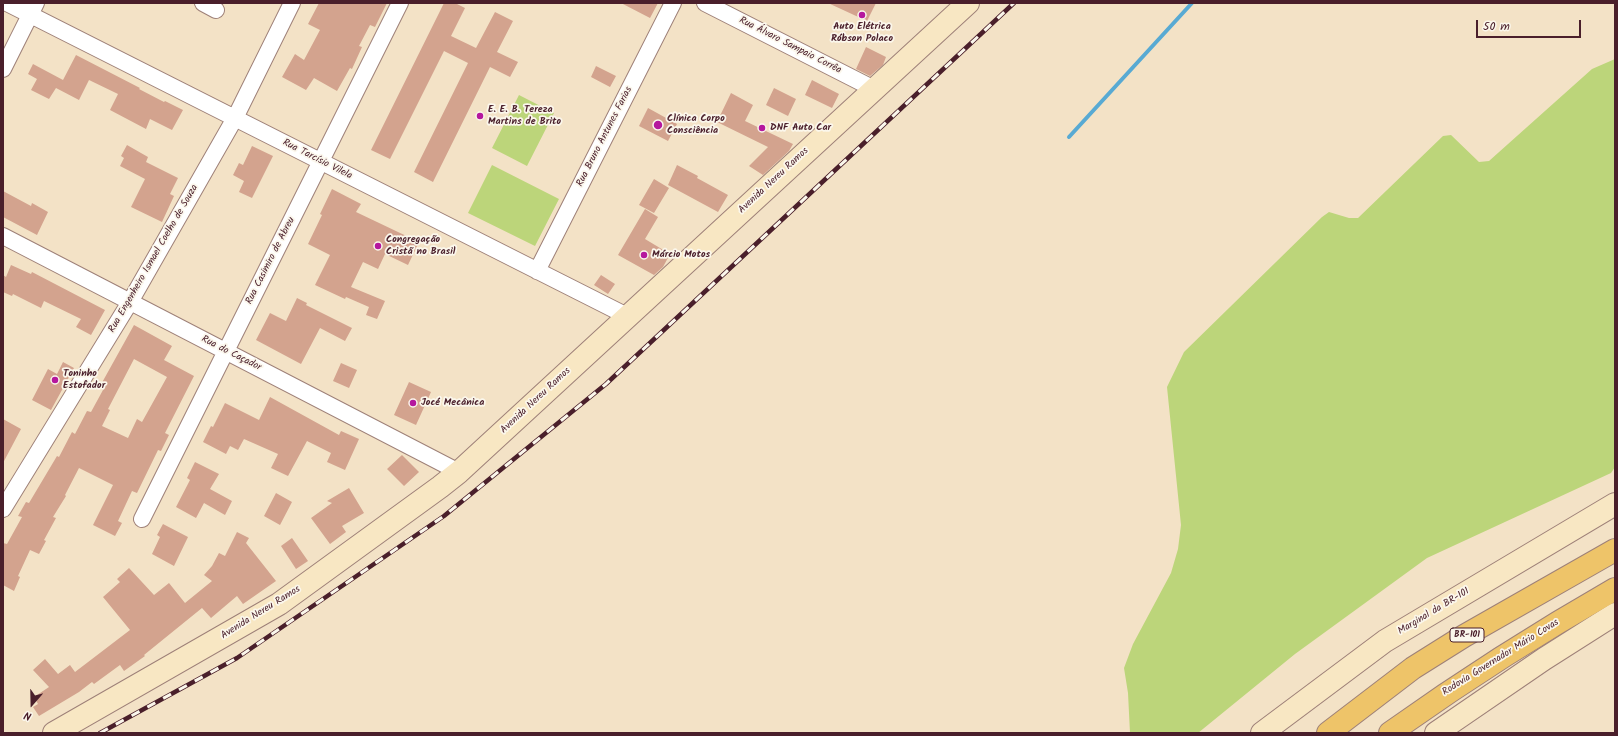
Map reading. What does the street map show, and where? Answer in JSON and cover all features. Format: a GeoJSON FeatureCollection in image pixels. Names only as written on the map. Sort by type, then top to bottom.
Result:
{"type":"FeatureCollection","features":[{"type":"Feature","properties":{"kind":"highway","name":"BR-101"},"geometry":{"type":"LineString","coordinates":[[1328,733],[1413,668],[1464,636],[1615,550]]}},
{"type":"Feature","properties":{"kind":"highway","name":"Rodovia Governador Mário Covas"},"geometry":{"type":"LineString","coordinates":[[1390,733],[1440,697],[1530,639],[1615,589]]}},
{"type":"Feature","properties":{"kind":"main road","name":"Avenida Nereu Ramos"},"geometry":{"type":"LineString","coordinates":[[54,733],[279,604],[459,472],[968,3]]}},
{"type":"Feature","properties":{"kind":"main road","name":"Marginal da BR-101"},"geometry":{"type":"LineString","coordinates":[[1262,733],[1385,641],[1615,504]]}},
{"type":"Feature","properties":{"kind":"main road"},"geometry":{"type":"LineString","coordinates":[[1436,733],[1544,659],[1615,614]]}},
{"type":"Feature","properties":{"kind":"street","name":"Rua Tarcísio Vilela"},"geometry":{"type":"LineString","coordinates":[[7,3],[33,9],[235,118],[627,316]]}},
{"type":"Feature","properties":{"kind":"street","name":"Rua Engenheiro Ismael Coelho de Souza"},"geometry":{"type":"LineString","coordinates":[[3,509],[130,302],[235,118],[292,3]]}},
{"type":"Feature","properties":{"kind":"street","name":"Rua Casimiro de Abreu"},"geometry":{"type":"LineString","coordinates":[[142,519],[400,3]]}},
{"type":"Feature","properties":{"kind":"street","name":"Rua Bruno Antunes Farias"},"geometry":{"type":"LineString","coordinates":[[537,270],[673,3]]}},
{"type":"Feature","properties":{"kind":"street","name":"Rua Álvaro Sampaio Corrêa"},"geometry":{"type":"LineString","coordinates":[[705,3],[874,88]]}},
{"type":"Feature","properties":{"kind":"street"},"geometry":{"type":"LineString","coordinates":[[3,69],[33,9]]}},
{"type":"Feature","properties":{"kind":"street","name":"Rua do Caçador"},"geometry":{"type":"LineString","coordinates":[[3,236],[459,472]]}},
{"type":"Feature","properties":{"kind":"green space"},"geometry":{"type":"Polygon","coordinates":[[[1615,59],[1615,467],[1611,473],[1427,558],[1295,654],[1198,733],[1130,733],[1128,693],[1124,668],[1133,644],[1171,573],[1178,549],[1181,525],[1167,387],[1184,352],[1322,217],[1329,212],[1349,218],[1358,218],[1443,136],[1451,135],[1479,162],[1489,161],[1592,69],[1615,59]]]}},
{"type":"Feature","properties":{"kind":"green space"},"geometry":{"type":"Polygon","coordinates":[[[519,95],[554,113],[527,166],[492,148],[519,95]]]}},
{"type":"Feature","properties":{"kind":"green space"},"geometry":{"type":"Polygon","coordinates":[[[492,165],[559,199],[535,246],[468,213],[492,165]]]}},
{"type":"Feature","properties":{"kind":"building"},"geometry":{"type":"Polygon","coordinates":[[[319,3],[387,3],[375,27],[370,25],[359,46],[362,47],[352,69],[350,68],[337,91],[314,78],[306,90],[282,77],[295,54],[304,60],[320,30],[308,24],[319,3]]]}},
{"type":"Feature","properties":{"kind":"building"},"geometry":{"type":"Polygon","coordinates":[[[444,3],[455,3],[465,8],[451,36],[476,48],[495,12],[513,21],[497,52],[518,62],[510,77],[490,67],[433,182],[414,172],[468,63],[444,51],[390,159],[371,150],[444,3]]]}},
{"type":"Feature","properties":{"kind":"building"},"geometry":{"type":"Polygon","coordinates":[[[621,3],[658,3],[650,18],[621,3]]]}},
{"type":"Feature","properties":{"kind":"building","name":"Auto Elétrica Róbson Polaco"},"geometry":{"type":"Polygon","coordinates":[[[828,3],[876,3],[867,21],[828,3]]]}},
{"type":"Feature","properties":{"kind":"building"},"geometry":{"type":"Polygon","coordinates":[[[866,47],[886,57],[883,65],[870,76],[856,69],[866,47]]]}},
{"type":"Feature","properties":{"kind":"building"},"geometry":{"type":"Polygon","coordinates":[[[76,55],[164,102],[165,101],[183,110],[172,130],[150,119],[146,129],[110,110],[118,94],[89,80],[79,100],[56,88],[49,99],[31,90],[37,79],[28,74],[33,64],[63,80],[76,55]]]}},
{"type":"Feature","properties":{"kind":"building"},"geometry":{"type":"Polygon","coordinates":[[[596,66],[616,76],[610,87],[591,77],[596,66]]]}},
{"type":"Feature","properties":{"kind":"building"},"geometry":{"type":"Polygon","coordinates":[[[812,80],[839,94],[832,108],[805,95],[812,80]]]}},
{"type":"Feature","properties":{"kind":"building"},"geometry":{"type":"Polygon","coordinates":[[[774,88],[796,99],[788,116],[766,105],[774,88]]]}},
{"type":"Feature","properties":{"kind":"building"},"geometry":{"type":"Polygon","coordinates":[[[731,93],[753,105],[745,121],[793,144],[789,151],[763,175],[749,166],[768,147],[717,122],[731,93]]]}},
{"type":"Feature","properties":{"kind":"building","name":"Clínica Corpo Consciência"},"geometry":{"type":"Polygon","coordinates":[[[648,108],[677,124],[668,141],[639,126],[648,108]]]}},
{"type":"Feature","properties":{"kind":"building"},"geometry":{"type":"Polygon","coordinates":[[[127,145],[148,157],[146,162],[178,178],[170,194],[174,196],[162,222],[131,207],[145,179],[120,166],[124,158],[121,156],[127,145]]]}},
{"type":"Feature","properties":{"kind":"building"},"geometry":{"type":"Polygon","coordinates":[[[252,146],[273,156],[252,198],[239,192],[244,181],[233,175],[239,163],[243,165],[252,146]]]}},
{"type":"Feature","properties":{"kind":"building"},"geometry":{"type":"Polygon","coordinates":[[[677,165],[728,195],[718,212],[668,185],[677,165]]]}},
{"type":"Feature","properties":{"kind":"building"},"geometry":{"type":"Polygon","coordinates":[[[654,179],[669,188],[654,213],[639,205],[654,179]]]}},
{"type":"Feature","properties":{"kind":"building"},"geometry":{"type":"Polygon","coordinates":[[[332,189],[361,204],[356,212],[419,242],[408,265],[385,254],[378,269],[363,262],[351,287],[385,301],[377,319],[366,315],[369,307],[346,297],[345,299],[315,285],[330,255],[308,244],[322,215],[320,214],[332,189]]]}},
{"type":"Feature","properties":{"kind":"building"},"geometry":{"type":"Polygon","coordinates":[[[3,191],[31,206],[32,203],[48,212],[37,235],[3,217],[3,191]]]}},
{"type":"Feature","properties":{"kind":"building","name":"Márcio Motos"},"geometry":{"type":"Polygon","coordinates":[[[645,209],[658,217],[645,239],[670,254],[663,267],[654,275],[618,255],[645,209]]]}},
{"type":"Feature","properties":{"kind":"building"},"geometry":{"type":"Polygon","coordinates":[[[11,265],[31,274],[32,272],[105,310],[91,335],[76,327],[81,319],[44,301],[41,308],[13,294],[12,296],[3,292],[3,275],[6,277],[11,265]]]}},
{"type":"Feature","properties":{"kind":"building"},"geometry":{"type":"Polygon","coordinates":[[[601,275],[615,284],[608,294],[594,285],[601,275]]]}},
{"type":"Feature","properties":{"kind":"building"},"geometry":{"type":"Polygon","coordinates":[[[297,298],[307,303],[306,305],[352,328],[345,341],[320,328],[301,364],[256,340],[270,313],[286,321],[297,298]]]}},
{"type":"Feature","properties":{"kind":"building"},"geometry":{"type":"Polygon","coordinates":[[[134,325],[172,346],[164,360],[194,376],[165,433],[169,435],[161,451],[158,450],[137,493],[132,491],[118,521],[122,523],[115,536],[93,525],[113,485],[79,468],[65,495],[66,496],[53,517],[56,518],[44,540],[46,541],[39,554],[30,550],[18,576],[20,577],[14,591],[3,585],[3,543],[7,544],[22,517],[18,516],[26,502],[29,503],[57,456],[59,457],[72,432],[75,434],[87,411],[91,412],[103,390],[99,388],[134,325]],[[134,359],[108,409],[110,410],[102,426],[128,438],[137,419],[142,422],[167,377],[134,359]]]}},
{"type":"Feature","properties":{"kind":"building"},"geometry":{"type":"Polygon","coordinates":[[[63,362],[74,368],[51,410],[32,400],[48,369],[57,374],[63,362]]]}},
{"type":"Feature","properties":{"kind":"building"},"geometry":{"type":"Polygon","coordinates":[[[341,363],[357,370],[349,388],[333,381],[341,363]]]}},
{"type":"Feature","properties":{"kind":"building","name":"Jocé Mecânica"},"geometry":{"type":"Polygon","coordinates":[[[409,382],[431,392],[416,425],[394,415],[409,382]]]}},
{"type":"Feature","properties":{"kind":"building"},"geometry":{"type":"Polygon","coordinates":[[[270,397],[339,435],[341,431],[359,439],[345,470],[327,462],[331,453],[307,441],[288,476],[271,468],[278,454],[244,439],[238,450],[230,446],[226,454],[203,442],[211,426],[213,427],[225,403],[259,420],[270,397]]]}},
{"type":"Feature","properties":{"kind":"building"},"geometry":{"type":"Polygon","coordinates":[[[3,419],[21,429],[3,463],[3,419]]]}},
{"type":"Feature","properties":{"kind":"building"},"geometry":{"type":"Polygon","coordinates":[[[402,455],[419,472],[404,486],[387,469],[402,455]]]}},
{"type":"Feature","properties":{"kind":"building"},"geometry":{"type":"Polygon","coordinates":[[[195,462],[219,474],[210,489],[232,501],[225,515],[204,503],[196,518],[176,507],[190,480],[187,478],[195,462]]]}},
{"type":"Feature","properties":{"kind":"building"},"geometry":{"type":"Polygon","coordinates":[[[349,488],[364,513],[342,526],[346,532],[330,544],[311,518],[332,503],[327,501],[349,488]]]}},
{"type":"Feature","properties":{"kind":"building"},"geometry":{"type":"Polygon","coordinates":[[[276,493],[292,502],[280,525],[264,516],[276,493]]]}},
{"type":"Feature","properties":{"kind":"building"},"geometry":{"type":"Polygon","coordinates":[[[163,524],[188,537],[174,566],[152,554],[160,537],[157,535],[163,524]]]}},
{"type":"Feature","properties":{"kind":"building"},"geometry":{"type":"Polygon","coordinates":[[[237,532],[249,538],[246,543],[276,581],[243,604],[237,596],[211,618],[202,608],[144,655],[145,656],[124,671],[120,665],[94,684],[92,682],[79,692],[39,716],[33,707],[38,704],[34,697],[49,687],[33,670],[45,659],[58,674],[70,665],[75,672],[130,630],[103,597],[120,582],[117,579],[129,568],[154,595],[169,583],[185,603],[212,581],[204,575],[212,566],[219,553],[225,556],[237,532]]]}},
{"type":"Feature","properties":{"kind":"building"},"geometry":{"type":"Polygon","coordinates":[[[292,538],[308,561],[296,569],[281,546],[292,538]]]}},
{"type":"Feature","properties":{"kind":"waterway"},"geometry":{"type":"LineString","coordinates":[[1069,137],[1192,3]]}},
{"type":"Feature","properties":{"kind":"railway"},"geometry":{"type":"LineString","coordinates":[[100,733],[237,658],[444,516],[606,384],[1014,3]]}},
{"type":"Feature","properties":{"kind":"place","name":"Auto Elétrica Róbson Polaco"},"geometry":{"type":"Point","coordinates":[862,15]}},
{"type":"Feature","properties":{"kind":"place","name":"E. E. B. Tereza Martins de Brito"},"geometry":{"type":"Point","coordinates":[480,116]}},
{"type":"Feature","properties":{"kind":"place","name":"Clínica Corpo Consciência"},"geometry":{"type":"Point","coordinates":[658,125]}},
{"type":"Feature","properties":{"kind":"place","name":"DNF Auto Car"},"geometry":{"type":"Point","coordinates":[762,128]}},
{"type":"Feature","properties":{"kind":"place","name":"Congregação Cristã no Brasil"},"geometry":{"type":"Point","coordinates":[378,246]}},
{"type":"Feature","properties":{"kind":"place","name":"Márcio Motos"},"geometry":{"type":"Point","coordinates":[644,255]}},
{"type":"Feature","properties":{"kind":"place","name":"Toninho Estofador"},"geometry":{"type":"Point","coordinates":[55,380]}},
{"type":"Feature","properties":{"kind":"place","name":"Jocé Mecânica"},"geometry":{"type":"Point","coordinates":[413,403]}}]}
